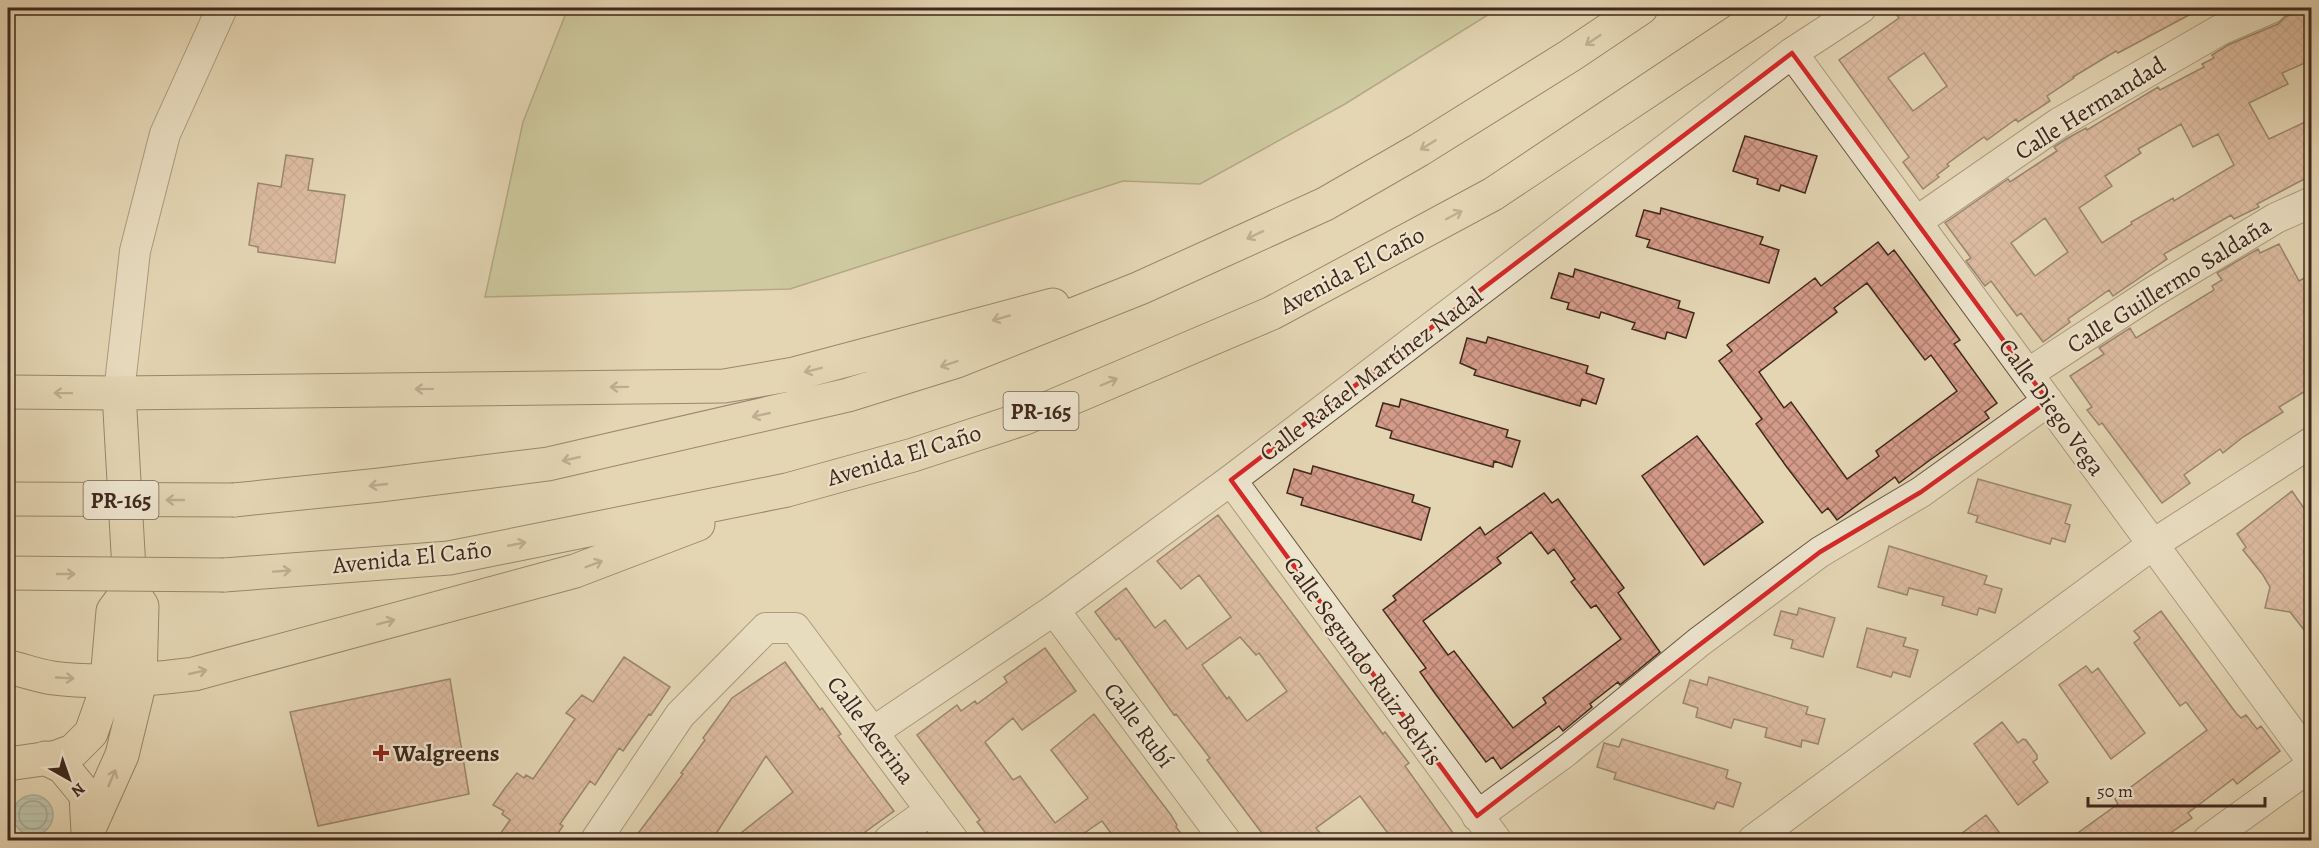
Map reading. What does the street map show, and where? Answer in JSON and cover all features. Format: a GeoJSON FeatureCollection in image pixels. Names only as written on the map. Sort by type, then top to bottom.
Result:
{"type":"FeatureCollection","features":[{"type":"Feature","properties":{"kind":"main road","name":"PR-165"},"geometry":{"type":"LineString","coordinates":[[8,499],[234,500],[380,485],[548,464],[848,395],[957,361],[1140,288],[1324,204],[1429,144],[1641,8]]}},
{"type":"Feature","properties":{"kind":"main road","name":"Avenida El Caño"},"geometry":{"type":"LineString","coordinates":[[8,573],[224,575],[449,558],[787,490],[913,455],[1025,418],[1272,314],[1493,194],[1772,8]]}},
{"type":"Feature","properties":{"kind":"main road"},"geometry":{"type":"LineString","coordinates":[[8,392],[119,393],[724,386],[794,374],[871,355],[1032,309],[1140,288]]}},
{"type":"Feature","properties":{"kind":"main road"},"geometry":{"type":"LineString","coordinates":[[87,836],[122,756],[140,681],[142,606],[130,588],[119,393]]}},
{"type":"Feature","properties":{"kind":"main road"},"geometry":{"type":"LineString","coordinates":[[8,667],[53,678],[106,680],[140,681],[194,674],[575,571],[787,490]]}},
{"type":"Feature","properties":{"kind":"main road"},"geometry":{"type":"LineString","coordinates":[[8,764],[73,752],[91,733],[102,702],[106,680],[113,611],[130,588]]}},
{"type":"Feature","properties":{"kind":"main road"},"geometry":{"type":"LineString","coordinates":[[45,758],[63,767],[86,795],[87,836]]}},
{"type":"Feature","properties":{"kind":"street"},"geometry":{"type":"LineString","coordinates":[[119,393],[135,251],[165,134],[222,8]]}},
{"type":"Feature","properties":{"kind":"street","name":"Calle Rafael Martínez Nadal"},"geometry":{"type":"LineString","coordinates":[[873,732],[1054,610],[1231,480],[1792,53],[1862,8]]}},
{"type":"Feature","properties":{"kind":"street","name":"Calle Hermandad"},"geometry":{"type":"LineString","coordinates":[[1916,222],[2059,123],[2220,30],[2271,8]]}},
{"type":"Feature","properties":{"kind":"street","name":"Calle Diego Vega"},"geometry":{"type":"LineString","coordinates":[[1792,53],[2029,373],[2312,763]]}},
{"type":"Feature","properties":{"kind":"street","name":"Calle Guillermo Saldaña"},"geometry":{"type":"LineString","coordinates":[[2029,373],[2153,292],[2276,218],[2312,202]]}},
{"type":"Feature","properties":{"kind":"street"},"geometry":{"type":"LineString","coordinates":[[1478,816],[1564,752],[1699,642],[1820,552],[1921,492],[2048,401]]}},
{"type":"Feature","properties":{"kind":"street"},"geometry":{"type":"LineString","coordinates":[[1753,840],[2152,545],[2312,442]]}},
{"type":"Feature","properties":{"kind":"street","name":"Calle Segundo Ruiz Belvis"},"geometry":{"type":"LineString","coordinates":[[1231,480],[1496,840]]}},
{"type":"Feature","properties":{"kind":"street","name":"Calle Rubí"},"geometry":{"type":"LineString","coordinates":[[1054,610],[1225,840]]}},
{"type":"Feature","properties":{"kind":"street","name":"Calle Acerina"},"geometry":{"type":"LineString","coordinates":[[596,840],[680,715],[766,628],[795,628],[953,840]]}},
{"type":"Feature","properties":{"kind":"street"},"geometry":{"type":"LineString","coordinates":[[2208,840],[2312,763]]}},
{"type":"Feature","properties":{"kind":"street"},"geometry":{"type":"LineString","coordinates":[[889,840],[930,810]]}},
{"type":"Feature","properties":{"kind":"highlighted area"},"geometry":{"type":"Polygon","coordinates":[[[1792,53],[2048,401],[1921,492],[1820,552],[1477,816],[1231,480],[1792,53]]]}},
{"type":"Feature","properties":{"kind":"green space"},"geometry":{"type":"Polygon","coordinates":[[[568,8],[1499,8],[1345,104],[1200,184],[1123,181],[790,289],[485,297],[523,122],[568,8]]]}},
{"type":"Feature","properties":{"kind":"water"},"geometry":{"type":"Polygon","coordinates":[[[33,795],[41,796],[47,801],[52,807],[52,823],[47,829],[41,834],[33,835],[25,834],[19,829],[14,823],[13,815],[14,807],[19,801],[25,796],[33,795]]]}},
{"type":"Feature","properties":{"kind":"building"},"geometry":{"type":"Polygon","coordinates":[[[1906,8],[2202,8],[2118,53],[2116,51],[2073,77],[2047,96],[2050,101],[2018,122],[2016,119],[1987,140],[1984,137],[1947,164],[1949,166],[1937,175],[1939,177],[1923,189],[1903,162],[1909,157],[1839,60],[1899,18],[1896,14],[1906,8]],[[1924,53],[1888,78],[1913,111],[1947,86],[1924,53]]]}},
{"type":"Feature","properties":{"kind":"building"},"geometry":{"type":"Polygon","coordinates":[[[2312,8],[2312,60],[2282,73],[2288,84],[2249,103],[2269,139],[2305,122],[2307,127],[2312,125],[2312,175],[2257,204],[2259,207],[2234,219],[2231,215],[2164,254],[2167,259],[2113,296],[2109,290],[2068,319],[2070,322],[2043,342],[2021,313],[2017,316],[1991,281],[1985,286],[1966,261],[1971,258],[1945,223],[2008,179],[2010,182],[2057,151],[2054,147],[2068,138],[2086,128],[2087,130],[2158,87],[2160,90],[2204,67],[2202,64],[2214,58],[2212,55],[2228,45],[2278,24],[2285,17],[2312,8]],[[2181,124],[2138,149],[2141,153],[2105,176],[2112,186],[2079,208],[2102,243],[2132,224],[2131,222],[2173,198],[2174,201],[2234,165],[2218,134],[2193,147],[2181,124]],[[2045,218],[2011,243],[2035,276],[2068,252],[2045,218]]]}},
{"type":"Feature","properties":{"kind":"building"},"geometry":{"type":"Polygon","coordinates":[[[1745,136],[1817,156],[1805,193],[1781,185],[1779,191],[1757,184],[1758,179],[1733,171],[1745,136]]]}},
{"type":"Feature","properties":{"kind":"building"},"geometry":{"type":"Polygon","coordinates":[[[286,155],[313,159],[308,190],[345,195],[335,263],[258,252],[258,247],[249,245],[258,183],[281,187],[286,155]]]}},
{"type":"Feature","properties":{"kind":"building"},"geometry":{"type":"Polygon","coordinates":[[[1661,208],[1763,237],[1760,244],[1779,250],[1769,283],[1647,247],[1650,240],[1636,236],[1644,210],[1660,214],[1661,208]]]}},
{"type":"Feature","properties":{"kind":"building"},"geometry":{"type":"Polygon","coordinates":[[[1878,242],[1888,255],[1894,250],[1960,340],[1954,344],[1997,403],[1985,412],[1989,418],[1899,483],[1895,477],[1837,520],[1828,508],[1822,513],[1786,466],[1756,424],[1762,419],[1719,361],[1732,351],[1727,345],[1815,278],[1821,286],[1878,242]],[[1867,283],[1834,308],[1837,312],[1759,372],[1784,408],[1791,402],[1847,479],[1879,456],[1876,451],[1957,391],[1931,355],[1925,360],[1867,283]]]}},
{"type":"Feature","properties":{"kind":"building"},"geometry":{"type":"Polygon","coordinates":[[[2279,244],[2299,281],[2312,274],[2312,387],[2279,407],[2283,412],[2243,437],[2223,453],[2220,449],[2184,475],[2190,483],[2162,503],[2102,423],[2099,425],[2087,410],[2092,407],[2070,376],[2104,354],[2099,348],[2130,328],[2136,338],[2214,290],[2212,286],[2222,280],[2217,273],[2258,249],[2260,253],[2279,244]]]}},
{"type":"Feature","properties":{"kind":"building"},"geometry":{"type":"Polygon","coordinates":[[[1575,269],[1680,301],[1678,308],[1694,313],[1686,338],[1667,332],[1665,339],[1632,329],[1635,323],[1601,312],[1599,318],[1567,309],[1569,303],[1551,298],[1559,273],[1573,277],[1575,269]]]}},
{"type":"Feature","properties":{"kind":"building"},"geometry":{"type":"Polygon","coordinates":[[[1488,337],[1588,366],[1586,373],[1604,379],[1596,404],[1582,399],[1580,406],[1474,375],[1476,370],[1460,363],[1467,338],[1486,343],[1488,337]]]}},
{"type":"Feature","properties":{"kind":"building"},"geometry":{"type":"Polygon","coordinates":[[[1401,399],[1508,430],[1506,437],[1520,441],[1512,467],[1494,461],[1493,467],[1390,438],[1392,431],[1376,426],[1383,403],[1399,407],[1401,399]]]}},
{"type":"Feature","properties":{"kind":"building"},"geometry":{"type":"Polygon","coordinates":[[[1697,436],[1763,522],[1704,565],[1642,476],[1697,436]]]}},
{"type":"Feature","properties":{"kind":"building"},"geometry":{"type":"Polygon","coordinates":[[[1313,466],[1414,495],[1412,502],[1430,508],[1421,540],[1301,505],[1303,498],[1287,493],[1294,469],[1311,474],[1313,466]]]}},
{"type":"Feature","properties":{"kind":"building"},"geometry":{"type":"Polygon","coordinates":[[[1978,479],[2071,505],[2065,523],[2070,525],[2065,542],[2052,538],[2050,544],[1976,522],[1978,516],[1968,513],[1978,479]]]}},
{"type":"Feature","properties":{"kind":"building"},"geometry":{"type":"Polygon","coordinates":[[[2292,491],[2312,520],[2312,640],[2290,612],[2265,608],[2270,587],[2243,550],[2246,547],[2237,534],[2292,491]]]}},
{"type":"Feature","properties":{"kind":"building"},"geometry":{"type":"Polygon","coordinates":[[[1544,493],[1552,503],[1558,499],[1624,588],[1618,593],[1660,652],[1620,685],[1618,682],[1590,704],[1592,707],[1563,731],[1559,726],[1501,769],[1493,757],[1486,762],[1434,692],[1420,672],[1426,668],[1383,610],[1396,600],[1393,596],[1480,527],[1485,535],[1544,493]],[[1531,532],[1497,558],[1501,563],[1423,621],[1448,655],[1454,651],[1513,728],[1546,703],[1543,698],[1621,639],[1596,605],[1591,608],[1571,582],[1575,579],[1554,549],[1548,554],[1531,532]]]}},
{"type":"Feature","properties":{"kind":"building"},"geometry":{"type":"Polygon","coordinates":[[[1218,515],[1383,734],[1385,732],[1409,763],[1405,766],[1458,840],[1393,840],[1360,796],[1316,828],[1326,840],[1267,840],[1207,760],[1210,758],[1176,714],[1174,715],[1119,638],[1116,640],[1095,612],[1126,588],[1155,628],[1165,620],[1187,649],[1231,617],[1199,575],[1181,589],[1157,561],[1218,515]],[[1240,637],[1202,665],[1227,699],[1229,697],[1247,721],[1287,691],[1259,653],[1256,655],[1240,637]]]}},
{"type":"Feature","properties":{"kind":"building"},"geometry":{"type":"Polygon","coordinates":[[[1889,546],[1987,576],[1984,584],[2002,589],[1995,613],[1979,608],[1977,615],[1942,605],[1944,597],[1909,588],[1907,595],[1878,587],[1889,546]]]}},
{"type":"Feature","properties":{"kind":"building"},"geometry":{"type":"Polygon","coordinates":[[[1799,608],[1835,618],[1823,657],[1791,648],[1793,640],[1774,635],[1781,611],[1797,615],[1799,608]]]}},
{"type":"Feature","properties":{"kind":"building"},"geometry":{"type":"Polygon","coordinates":[[[2161,611],[2236,713],[2241,718],[2246,715],[2257,729],[2261,726],[2280,751],[2237,784],[2233,779],[2188,813],[2192,818],[2160,840],[2068,840],[2118,804],[2115,799],[2207,730],[2186,702],[2180,706],[2134,643],[2140,638],[2134,631],[2161,611]]]}},
{"type":"Feature","properties":{"kind":"building"},"geometry":{"type":"Polygon","coordinates":[[[1867,628],[1906,638],[1903,646],[1918,650],[1910,677],[1893,672],[1891,677],[1857,667],[1867,628]]]}},
{"type":"Feature","properties":{"kind":"building"},"geometry":{"type":"Polygon","coordinates":[[[1045,648],[1076,691],[1022,730],[1013,718],[985,742],[1013,780],[1020,776],[1055,823],[1088,798],[1051,750],[1094,714],[1171,815],[1176,827],[1186,840],[1116,840],[1102,821],[1074,840],[991,840],[977,822],[980,820],[917,735],[957,705],[961,711],[975,701],[977,704],[1007,682],[1004,677],[1045,648]]]}},
{"type":"Feature","properties":{"kind":"building"},"geometry":{"type":"Polygon","coordinates":[[[624,657],[670,687],[651,715],[649,714],[623,751],[619,748],[595,785],[590,781],[560,824],[563,826],[553,840],[496,840],[510,820],[502,814],[504,811],[493,805],[517,773],[524,778],[526,775],[533,779],[575,719],[566,713],[582,695],[593,702],[624,657]]]}},
{"type":"Feature","properties":{"kind":"building"},"geometry":{"type":"Polygon","coordinates":[[[785,662],[820,710],[822,708],[841,734],[838,736],[894,811],[854,840],[732,840],[793,792],[766,756],[712,840],[633,840],[683,774],[681,773],[705,740],[703,738],[732,698],[785,662]]]}},
{"type":"Feature","properties":{"kind":"building"},"geometry":{"type":"Polygon","coordinates":[[[2086,666],[2092,673],[2098,668],[2145,733],[2111,759],[2059,685],[2086,666]]]}},
{"type":"Feature","properties":{"kind":"building"},"geometry":{"type":"Polygon","coordinates":[[[1709,677],[1808,707],[1806,714],[1825,719],[1818,744],[1802,740],[1801,747],[1765,737],[1767,728],[1734,719],[1731,728],[1696,717],[1698,708],[1683,703],[1690,680],[1707,685],[1709,677]]]}},
{"type":"Feature","properties":{"kind":"building","name":"Walgreens"},"geometry":{"type":"Polygon","coordinates":[[[450,679],[469,794],[318,826],[290,712],[450,679]]]}},
{"type":"Feature","properties":{"kind":"building"},"geometry":{"type":"Polygon","coordinates":[[[2002,722],[2018,743],[2023,739],[2026,740],[2037,755],[2037,759],[2033,762],[2048,782],[2018,805],[1974,744],[2002,722]]]}},
{"type":"Feature","properties":{"kind":"building"},"geometry":{"type":"Polygon","coordinates":[[[1622,739],[1728,770],[1726,778],[1741,783],[1733,807],[1717,802],[1714,809],[1614,779],[1616,773],[1597,767],[1604,743],[1619,747],[1622,739]]]}},
{"type":"Feature","properties":{"kind":"building"},"geometry":{"type":"Polygon","coordinates":[[[1986,815],[2005,840],[1953,840],[1986,815]]]}},
{"type":"Feature","properties":{"kind":"place","name":"Walgreens"},"geometry":{"type":"Point","coordinates":[381,753]}}]}
